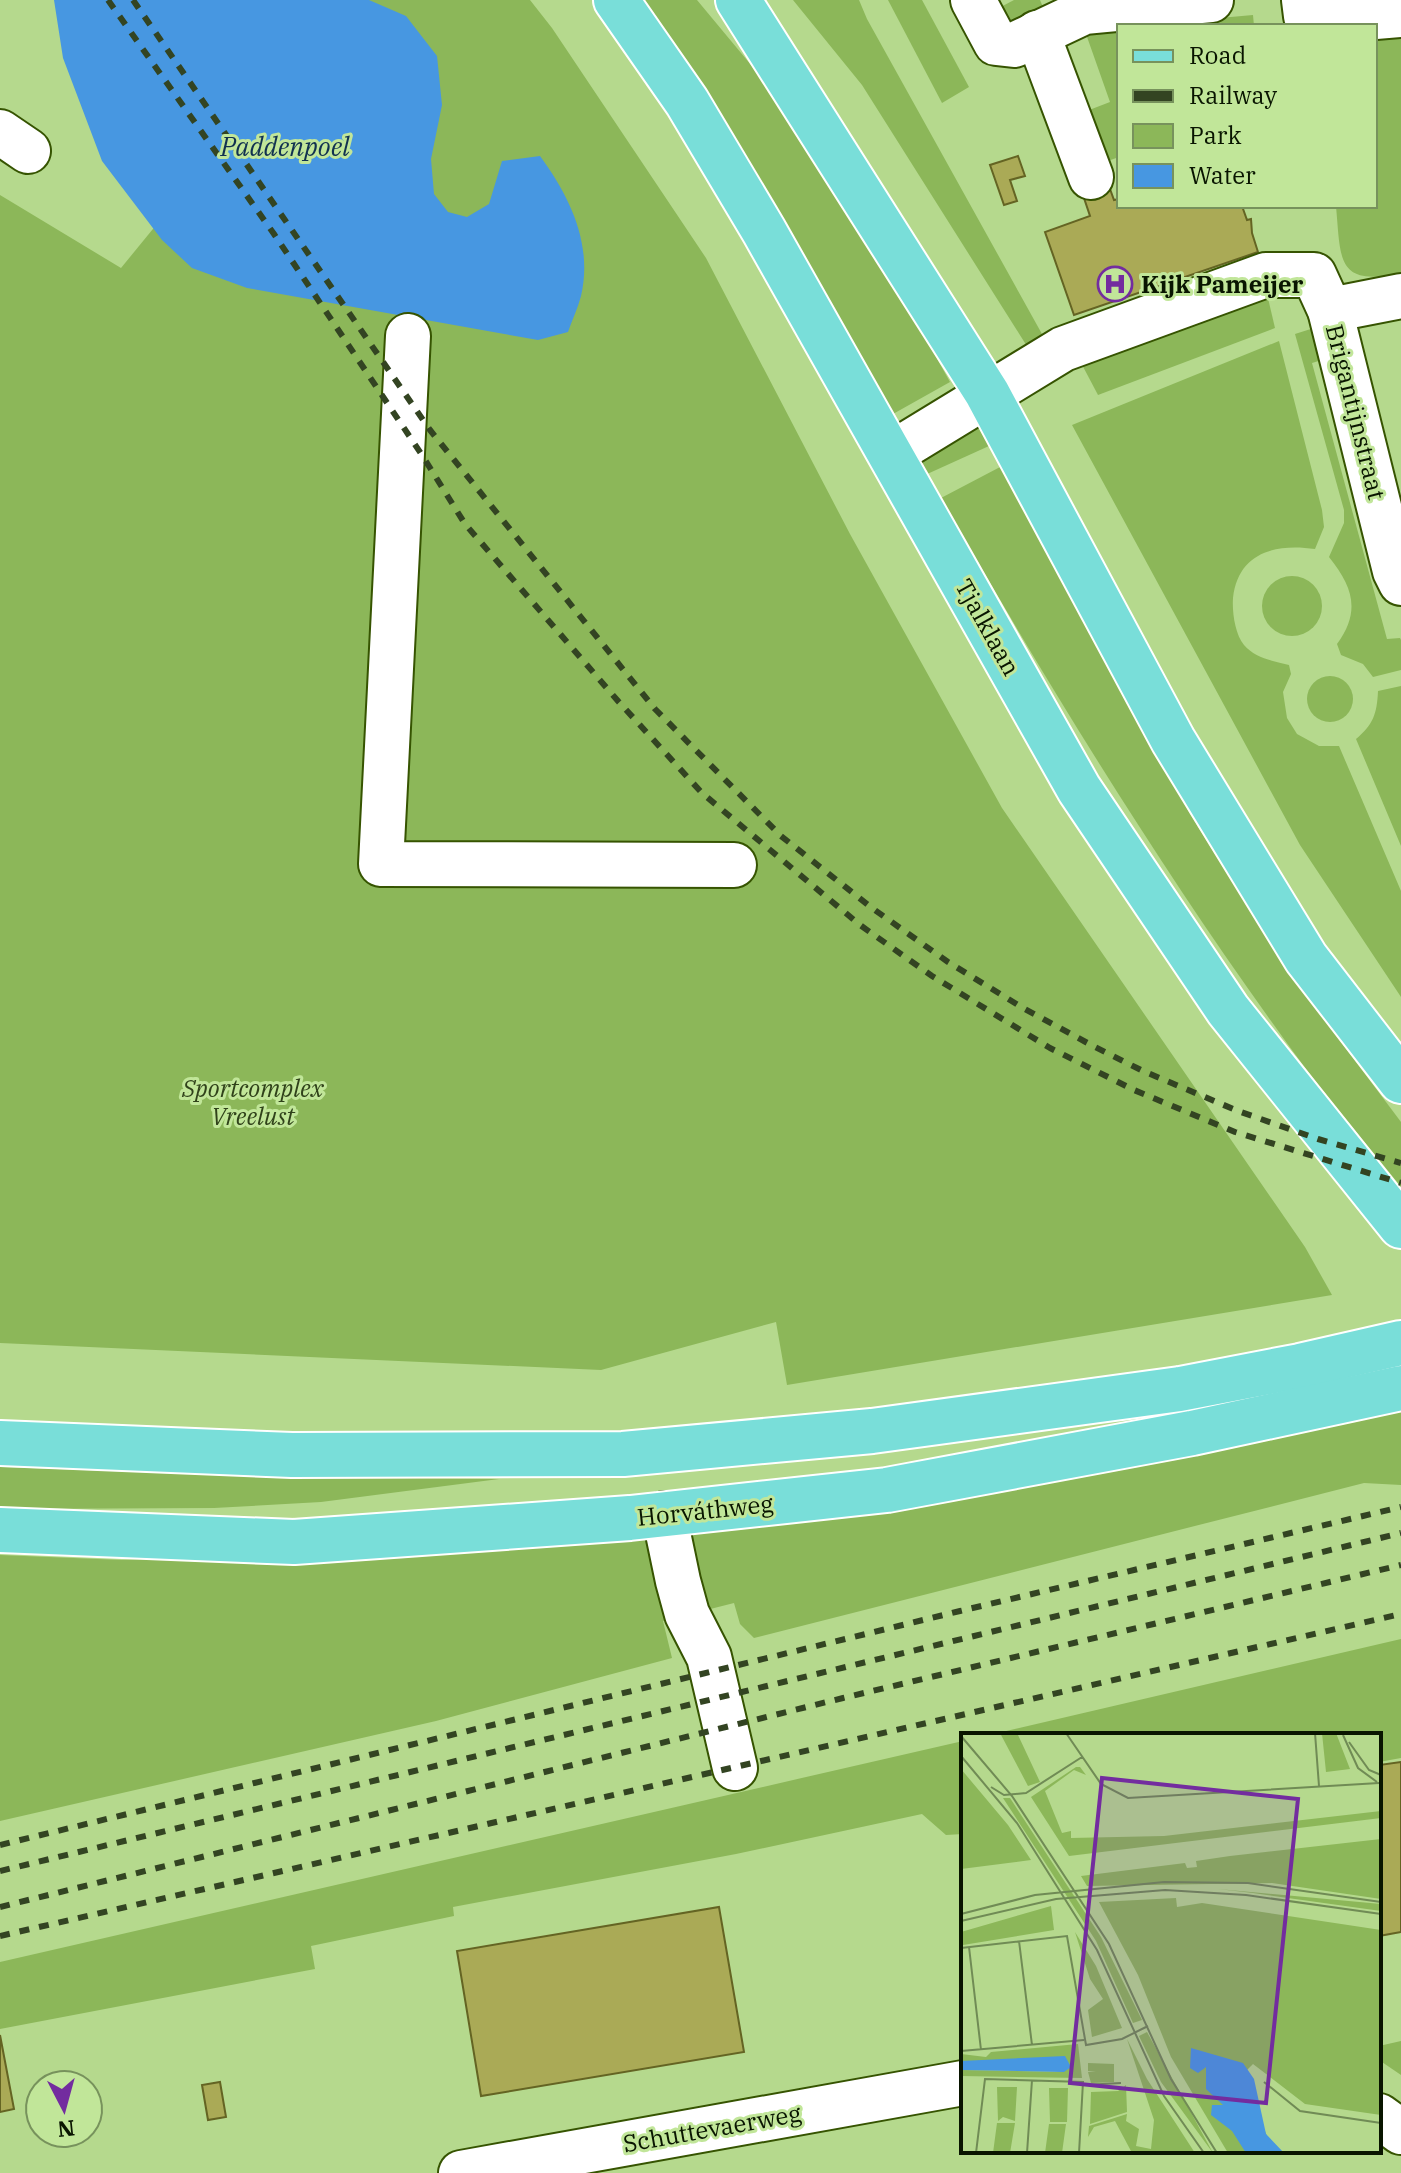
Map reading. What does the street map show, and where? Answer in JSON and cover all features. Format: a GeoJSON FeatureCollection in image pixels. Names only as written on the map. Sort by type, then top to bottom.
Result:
{"type":"FeatureCollection","features":[{"type":"Feature","properties":{"kind":"main road","name":"Tjalklaan"},"geometry":{"type":"LineString","coordinates":[[616,0],[687,102],[764,231],[1079,789],[1228,1010],[1401,1226]]}},
{"type":"Feature","properties":{"kind":"main road"},"geometry":{"type":"LineString","coordinates":[[738,0],[987,393],[1173,740],[1306,958],[1401,1081]]}},
{"type":"Feature","properties":{"kind":"main road"},"geometry":{"type":"LineString","coordinates":[[0,1443],[292,1455],[623,1454],[872,1431],[1180,1389],[1401,1343]]}},
{"type":"Feature","properties":{"kind":"main road","name":"Horváthweg"},"geometry":{"type":"LineString","coordinates":[[0,1530],[294,1542],[664,1514],[887,1490],[1401,1388]]}},
{"type":"Feature","properties":{"kind":"street"},"geometry":{"type":"LineString","coordinates":[[973,0],[996,43],[1014,45],[1084,12],[1211,0]]}},
{"type":"Feature","properties":{"kind":"street"},"geometry":{"type":"LineString","coordinates":[[1305,8],[1340,20],[1401,15]]}},
{"type":"Feature","properties":{"kind":"street"},"geometry":{"type":"LineString","coordinates":[[1037,33],[1091,177]]}},
{"type":"Feature","properties":{"kind":"street","name":"Brigantijnstraat"},"geometry":{"type":"LineString","coordinates":[[891,454],[1063,349],[1266,275],[1314,275],[1330,310],[1391,556],[1401,583]]}},
{"type":"Feature","properties":{"kind":"street"},"geometry":{"type":"LineString","coordinates":[[1330,310],[1401,296]]}},
{"type":"Feature","properties":{"kind":"street"},"geometry":{"type":"LineString","coordinates":[[408,336],[381,864],[734,865]]}},
{"type":"Feature","properties":{"kind":"street"},"geometry":{"type":"LineString","coordinates":[[664,1514],[684,1603],[709,1657],[735,1768]]}},
{"type":"Feature","properties":{"kind":"street","name":"Schuttevaerweg"},"geometry":{"type":"LineString","coordinates":[[461,2173],[961,2083]]}},
{"type":"Feature","properties":{"kind":"street"},"geometry":{"type":"LineString","coordinates":[[1381,2117],[1401,2132]]}},
{"type":"Feature","properties":{"kind":"green space","name":"Sportcomplex Vreelust"},"geometry":{"type":"Polygon","coordinates":[[[92,0],[530,0],[706,258],[850,534],[1002,808],[1305,1247],[1332,1295],[787,1385],[776,1322],[601,1370],[0,1343],[0,195],[121,268],[193,180],[92,0]]]}},
{"type":"Feature","properties":{"kind":"green space"},"geometry":{"type":"Polygon","coordinates":[[[641,0],[697,0],[756,71],[860,220],[950,382],[893,414],[780,215],[641,0]]]}},
{"type":"Feature","properties":{"kind":"green space"},"geometry":{"type":"Polygon","coordinates":[[[793,0],[859,0],[1047,343],[1030,351],[862,85],[793,0]]]}},
{"type":"Feature","properties":{"kind":"green space"},"geometry":{"type":"Polygon","coordinates":[[[888,0],[922,0],[969,87],[942,103],[888,0]]]}},
{"type":"Feature","properties":{"kind":"green space"},"geometry":{"type":"Polygon","coordinates":[[[1014,0],[1040,0],[1045,12],[1015,26],[1002,22],[995,10],[1014,0]]]}},
{"type":"Feature","properties":{"kind":"green space"},"geometry":{"type":"Polygon","coordinates":[[[1253,15],[1254,24],[1153,24],[1253,15]]]}},
{"type":"Feature","properties":{"kind":"green space"},"geometry":{"type":"Polygon","coordinates":[[[1117,27],[1117,158],[1102,163],[1084,112],[1110,102],[1086,34],[1117,27]]]}},
{"type":"Feature","properties":{"kind":"green space"},"geometry":{"type":"Polygon","coordinates":[[[1401,36],[1401,273],[1364,276],[1346,265],[1339,241],[1336,208],[1377,208],[1377,38],[1401,36]]]}},
{"type":"Feature","properties":{"kind":"green space"},"geometry":{"type":"Polygon","coordinates":[[[1267,294],[1275,328],[1098,395],[1079,359],[1267,294]]]}},
{"type":"Feature","properties":{"kind":"green space"},"geometry":{"type":"Polygon","coordinates":[[[1317,327],[1325,359],[1312,363],[1387,639],[1401,640],[1401,670],[1373,677],[1363,664],[1341,655],[1337,644],[1349,621],[1351,599],[1344,579],[1329,557],[1344,523],[1344,510],[1295,334],[1317,327]]]}},
{"type":"Feature","properties":{"kind":"green space"},"geometry":{"type":"Polygon","coordinates":[[[1279,341],[1324,527],[1315,549],[1273,550],[1251,561],[1236,583],[1233,598],[1235,623],[1241,640],[1253,653],[1289,665],[1291,674],[1283,692],[1287,718],[1297,734],[1319,746],[1339,746],[1401,891],[1401,997],[1300,845],[1072,425],[1279,341]]]}},
{"type":"Feature","properties":{"kind":"green space"},"geometry":{"type":"Polygon","coordinates":[[[979,427],[989,446],[925,475],[917,459],[979,427]]]}},
{"type":"Feature","properties":{"kind":"green space"},"geometry":{"type":"Polygon","coordinates":[[[1002,466],[1190,814],[1251,912],[1323,1018],[1401,1122],[1401,1187],[1305,1068],[1198,916],[1066,709],[941,498],[1002,466]]]}},
{"type":"Feature","properties":{"kind":"green space"},"geometry":{"type":"Polygon","coordinates":[[[1292,576],[1313,585],[1322,606],[1313,627],[1292,636],[1271,627],[1262,606],[1271,585],[1292,576]]]}},
{"type":"Feature","properties":{"kind":"green space"},"geometry":{"type":"Polygon","coordinates":[[[1330,676],[1346,683],[1353,699],[1346,715],[1330,722],[1314,715],[1307,699],[1314,683],[1330,676]]]}},
{"type":"Feature","properties":{"kind":"green space"},"geometry":{"type":"Polygon","coordinates":[[[1401,686],[1401,846],[1356,739],[1373,718],[1378,691],[1401,686]]]}},
{"type":"Feature","properties":{"kind":"green space"},"geometry":{"type":"Polygon","coordinates":[[[1401,1407],[1401,1485],[1364,1483],[754,1638],[740,1624],[734,1603],[663,1621],[672,1658],[436,1721],[0,1821],[0,1555],[122,1560],[274,1554],[1401,1407]]]}},
{"type":"Feature","properties":{"kind":"green space"},"geometry":{"type":"Polygon","coordinates":[[[0,1467],[251,1476],[499,1479],[321,1502],[214,1508],[0,1509],[0,1467]]]}},
{"type":"Feature","properties":{"kind":"green space"},"geometry":{"type":"Polygon","coordinates":[[[1401,1639],[1401,1758],[1381,1762],[1381,1733],[998,1733],[1401,1639]]]}},
{"type":"Feature","properties":{"kind":"green space"},"geometry":{"type":"Polygon","coordinates":[[[961,1741],[961,1834],[946,1835],[922,1814],[736,1854],[453,1907],[454,1916],[311,1946],[315,1969],[0,2029],[0,1962],[961,1741]]]}},
{"type":"Feature","properties":{"kind":"green space"},"geometry":{"type":"Polygon","coordinates":[[[1401,2041],[1401,2075],[1381,2061],[1381,2046],[1401,2041]]]}},
{"type":"Feature","properties":{"kind":"water","name":"Paddenpoel"},"geometry":{"type":"Polygon","coordinates":[[[54,0],[369,0],[406,16],[437,56],[442,105],[431,159],[434,194],[448,212],[467,217],[489,204],[502,161],[540,156],[561,188],[576,222],[584,258],[581,296],[568,332],[538,340],[247,288],[192,268],[162,240],[102,161],[63,58],[54,0]]]}},
{"type":"Feature","properties":{"kind":"building"},"geometry":{"type":"Polygon","coordinates":[[[1018,156],[1025,176],[1010,180],[1017,201],[1004,205],[990,165],[1018,156]]]}},
{"type":"Feature","properties":{"kind":"building","name":"Kijk Pameijer"},"geometry":{"type":"Polygon","coordinates":[[[1110,189],[1114,200],[1117,199],[1117,208],[1243,208],[1247,220],[1251,219],[1258,252],[1074,315],[1045,232],[1090,216],[1084,198],[1110,189]]]}},
{"type":"Feature","properties":{"kind":"building"},"geometry":{"type":"Polygon","coordinates":[[[1401,1762],[1401,1932],[1381,1936],[1381,1765],[1401,1762]]]}},
{"type":"Feature","properties":{"kind":"building"},"geometry":{"type":"Polygon","coordinates":[[[719,1907],[744,2052],[481,2096],[457,1951],[719,1907]]]}},
{"type":"Feature","properties":{"kind":"building"},"geometry":{"type":"Polygon","coordinates":[[[0,2035],[14,2109],[0,2112],[0,2035]]]}},
{"type":"Feature","properties":{"kind":"building"},"geometry":{"type":"Polygon","coordinates":[[[220,2082],[226,2117],[208,2120],[202,2085],[220,2082]]]}},
{"type":"Feature","properties":{"kind":"railway"},"geometry":{"type":"LineString","coordinates":[[108,0],[274,234],[465,524],[702,793],[860,925],[932,976],[1050,1048],[1134,1090],[1235,1132],[1401,1183]]}},
{"type":"Feature","properties":{"kind":"railway"},"geometry":{"type":"LineString","coordinates":[[133,0],[430,430],[655,709],[781,836],[872,908],[948,962],[1093,1046],[1238,1111],[1401,1163]]}},
{"type":"Feature","properties":{"kind":"railway"},"geometry":{"type":"LineString","coordinates":[[0,1845],[1401,1507]]}},
{"type":"Feature","properties":{"kind":"railway"},"geometry":{"type":"LineString","coordinates":[[0,1871],[1401,1533]]}},
{"type":"Feature","properties":{"kind":"railway"},"geometry":{"type":"LineString","coordinates":[[0,1907],[843,1698],[1401,1565]]}},
{"type":"Feature","properties":{"kind":"railway"},"geometry":{"type":"LineString","coordinates":[[0,1936],[1401,1614]]}},
{"type":"Feature","properties":{"kind":"place","name":"Kijk Pameijer"},"geometry":{"type":"Point","coordinates":[1115,284]}}]}
